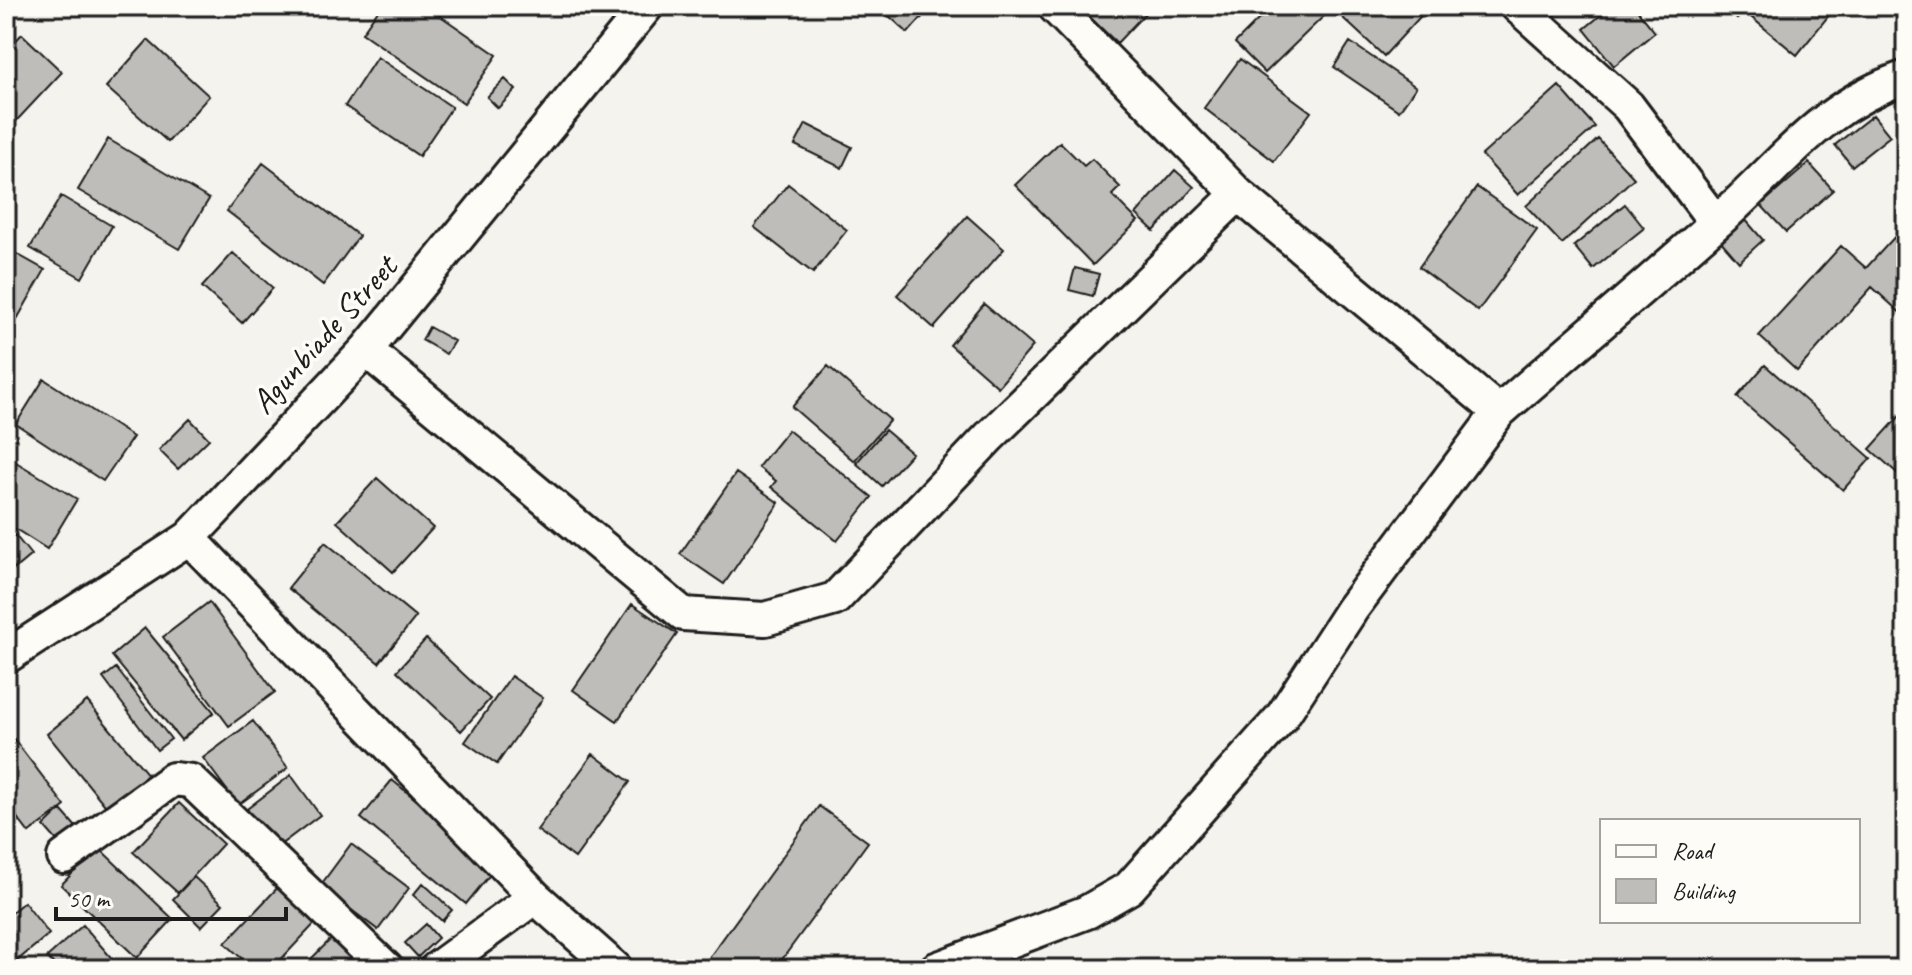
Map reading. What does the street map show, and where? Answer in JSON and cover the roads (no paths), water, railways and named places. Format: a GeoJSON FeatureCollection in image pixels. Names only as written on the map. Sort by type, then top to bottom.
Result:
{"type":"FeatureCollection","features":[{"type":"Feature","properties":{"kind":"street","name":"Agunbiade Street"},"geometry":{"type":"LineString","coordinates":[[6,657],[189,538],[366,350],[647,6]]}},
{"type":"Feature","properties":{"kind":"street"},"geometry":{"type":"LineString","coordinates":[[1054,6],[1238,194],[1499,412]]}},
{"type":"Feature","properties":{"kind":"street"},"geometry":{"type":"LineString","coordinates":[[1517,6],[1628,106],[1716,223]]}},
{"type":"Feature","properties":{"kind":"street"},"geometry":{"type":"LineString","coordinates":[[936,969],[1087,912],[1129,888],[1281,718],[1352,609],[1499,412],[1716,223],[1805,134],[1869,89],[1906,77]]}},
{"type":"Feature","properties":{"kind":"street"},"geometry":{"type":"LineString","coordinates":[[366,350],[683,614],[765,619],[835,599],[989,437],[1238,194]]}},
{"type":"Feature","properties":{"kind":"street"},"geometry":{"type":"LineString","coordinates":[[189,538],[535,897],[616,969]]}},
{"type":"Feature","properties":{"kind":"street"},"geometry":{"type":"LineString","coordinates":[[64,857],[173,779],[191,781],[387,969]]}},
{"type":"Feature","properties":{"kind":"street"},"geometry":{"type":"LineString","coordinates":[[436,969],[535,897]]}}]}
